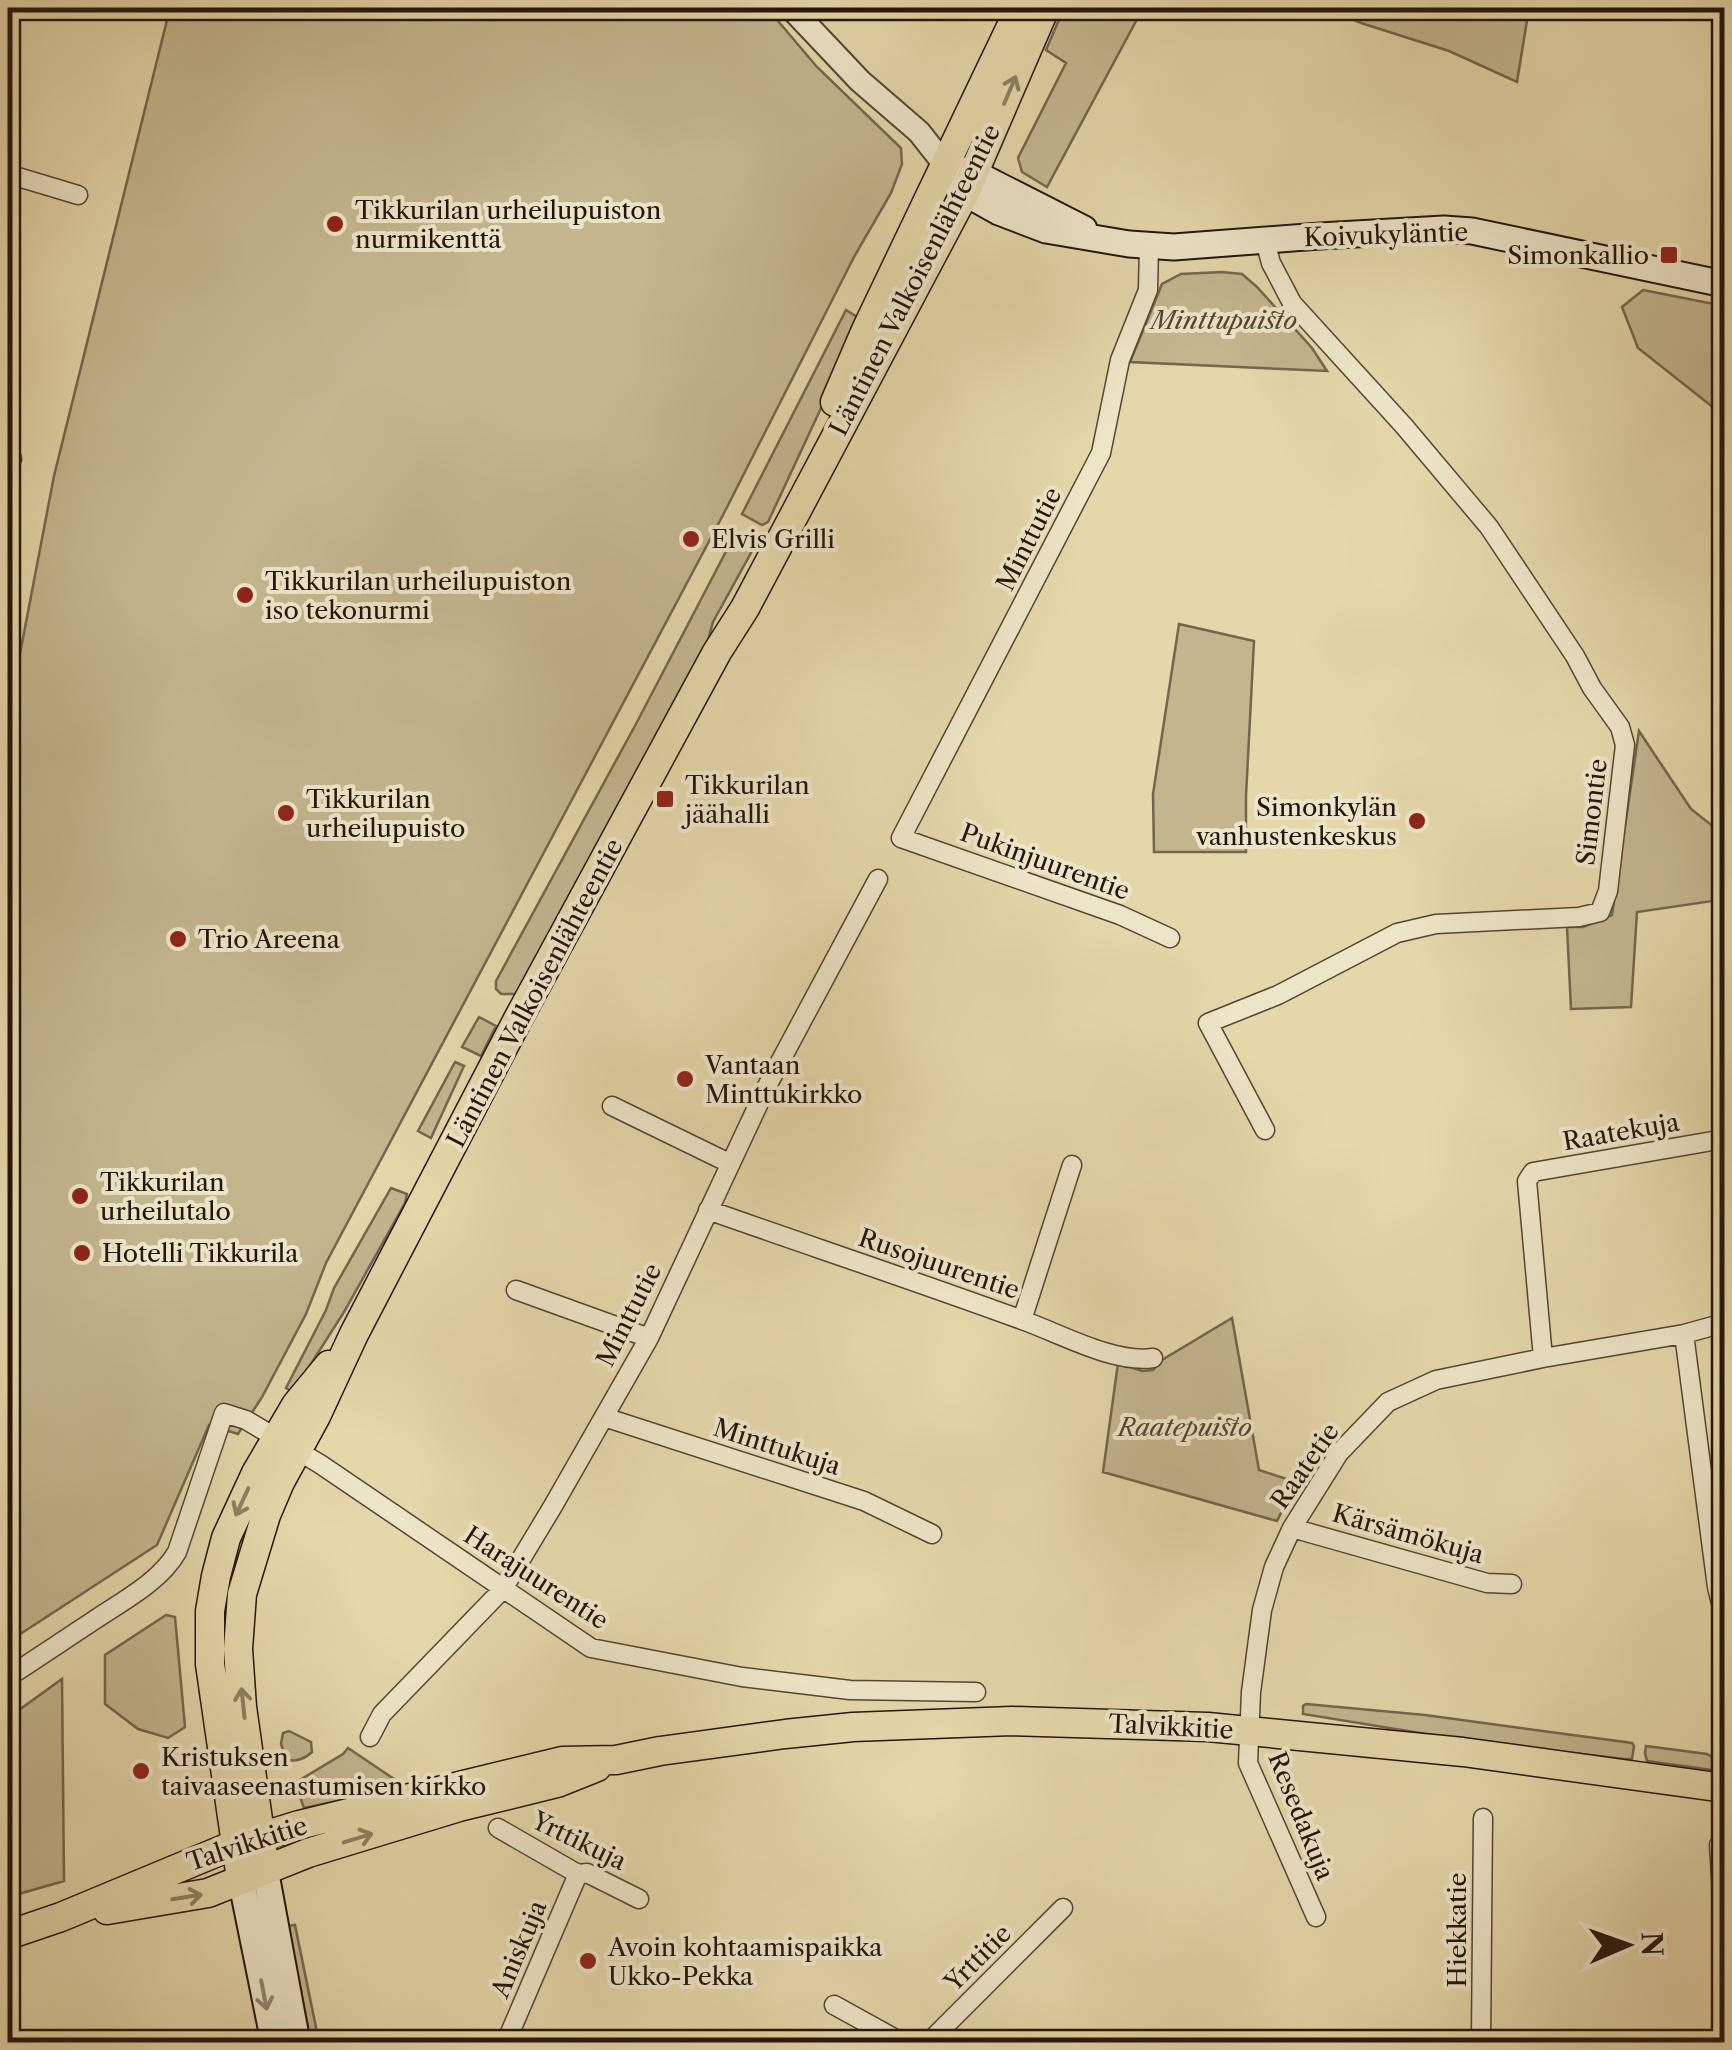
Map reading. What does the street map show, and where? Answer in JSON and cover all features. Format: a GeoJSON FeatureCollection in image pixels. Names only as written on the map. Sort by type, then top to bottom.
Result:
{"type":"FeatureCollection","features":[{"type":"Feature","properties":{"kind":"main road","name":"Läntinen Valkoisenlähteentie"},"geometry":{"type":"LineString","coordinates":[[717,652],[728,618],[833,408],[866,330],[1020,8]]}},
{"type":"Feature","properties":{"kind":"main road","name":"Läntinen Valkoisenlähteentie"},"geometry":{"type":"LineString","coordinates":[[253,1874],[238,1649],[240,1610],[245,1581],[280,1482],[296,1405],[354,1334],[518,1019],[744,608],[970,183],[1045,8]]}},
{"type":"Feature","properties":{"kind":"main road","name":"Koivukyläntie"},"geometry":{"type":"LineString","coordinates":[[944,166],[970,183],[998,212],[1046,230],[1102,239],[1174,247],[1472,230],[1724,284]]}},
{"type":"Feature","properties":{"kind":"main road","name":"Talvikkitie"},"geometry":{"type":"LineString","coordinates":[[61,1917],[198,1895],[459,1807],[557,1782],[616,1760],[785,1734],[1012,1721],[1190,1726],[1482,1755],[1724,1788]]}},
{"type":"Feature","properties":{"kind":"main road","name":"Talvikkitie"},"geometry":{"type":"LineString","coordinates":[[8,1935],[248,1840],[562,1761],[616,1760]]}},
{"type":"Feature","properties":{"kind":"main road"},"geometry":{"type":"LineString","coordinates":[[253,1874],[274,2042]]}},
{"type":"Feature","properties":{"kind":"main road"},"geometry":{"type":"LineString","coordinates":[[253,1874],[298,2042]]}},
{"type":"Feature","properties":{"kind":"street"},"geometry":{"type":"LineString","coordinates":[[791,8],[860,80],[918,132],[944,166]]}},
{"type":"Feature","properties":{"kind":"street"},"geometry":{"type":"LineString","coordinates":[[8,174],[78,196]]}},
{"type":"Feature","properties":{"kind":"street","name":"Simontie"},"geometry":{"type":"LineString","coordinates":[[1264,241],[1292,302],[1489,527],[1620,727],[1625,745],[1608,891],[1600,912],[1580,917],[1436,924],[1397,933],[1278,995],[1208,1023],[1265,1130]]}},
{"type":"Feature","properties":{"kind":"street","name":"Minttutie"},"geometry":{"type":"LineString","coordinates":[[901,838],[1101,453],[1120,360],[1148,290],[1149,245]]}},
{"type":"Feature","properties":{"kind":"street","name":"Pukinjuurentie"},"geometry":{"type":"LineString","coordinates":[[901,838],[1120,914],[1170,938]]}},
{"type":"Feature","properties":{"kind":"street","name":"Minttutie"},"geometry":{"type":"LineString","coordinates":[[370,1737],[382,1714],[503,1589],[649,1338],[729,1162],[878,879]]}},
{"type":"Feature","properties":{"kind":"street"},"geometry":{"type":"LineString","coordinates":[[612,1106],[729,1162]]}},
{"type":"Feature","properties":{"kind":"street","name":"Raatekuja"},"geometry":{"type":"LineString","coordinates":[[1543,1358],[1527,1182],[1533,1172],[1724,1139]]}},
{"type":"Feature","properties":{"kind":"street"},"geometry":{"type":"LineString","coordinates":[[1022,1320],[1072,1165]]}},
{"type":"Feature","properties":{"kind":"street","name":"Rusojuurentie"},"geometry":{"type":"LineString","coordinates":[[708,1210],[1113,1355],[1135,1361],[1153,1358]]}},
{"type":"Feature","properties":{"kind":"street"},"geometry":{"type":"LineString","coordinates":[[516,1290],[649,1338]]}},
{"type":"Feature","properties":{"kind":"street","name":"Raatetie"},"geometry":{"type":"LineString","coordinates":[[1250,1730],[1262,1610],[1274,1567],[1292,1528],[1339,1453],[1388,1402],[1436,1380],[1684,1334],[1724,1323]]}},
{"type":"Feature","properties":{"kind":"street"},"geometry":{"type":"LineString","coordinates":[[1684,1334],[1724,1615]]}},
{"type":"Feature","properties":{"kind":"street","name":"Harajuurentie"},"geometry":{"type":"LineString","coordinates":[[8,1677],[116,1605],[171,1562],[224,1414],[246,1420],[357,1489],[590,1648],[742,1676],[850,1690],[976,1692]]}},
{"type":"Feature","properties":{"kind":"street","name":"Minttukuja"},"geometry":{"type":"LineString","coordinates":[[604,1417],[864,1501],[932,1534]]}},
{"type":"Feature","properties":{"kind":"street","name":"Kärsämökuja"},"geometry":{"type":"LineString","coordinates":[[1292,1528],[1486,1583],[1512,1584]]}},
{"type":"Feature","properties":{"kind":"street","name":"Resedakuja"},"geometry":{"type":"LineString","coordinates":[[1250,1730],[1248,1763],[1316,1918]]}},
{"type":"Feature","properties":{"kind":"street","name":"Hiekkatie"},"geometry":{"type":"LineString","coordinates":[[1481,2042],[1483,1818]]}},
{"type":"Feature","properties":{"kind":"street","name":"Yrttikuja"},"geometry":{"type":"LineString","coordinates":[[498,1828],[578,1874],[588,1874],[639,1898]]}},
{"type":"Feature","properties":{"kind":"street"},"geometry":{"type":"LineString","coordinates":[[1718,1845],[1724,1922]]}},
{"type":"Feature","properties":{"kind":"street","name":"Aniskuja"},"geometry":{"type":"LineString","coordinates":[[506,2042],[578,1874]]}},
{"type":"Feature","properties":{"kind":"street","name":"Yrttitie"},"geometry":{"type":"LineString","coordinates":[[928,2042],[1062,1908]]}},
{"type":"Feature","properties":{"kind":"street"},"geometry":{"type":"LineString","coordinates":[[834,2004],[901,2042]]}},
{"type":"Feature","properties":{"kind":"green space","name":"Tikkurilan urheilupuisto"},"geometry":{"type":"Polygon","coordinates":[[[170,8],[767,8],[817,67],[901,148],[902,164],[891,193],[854,257],[723,515],[326,1263],[306,1314],[262,1397],[238,1434],[209,1425],[157,1545],[8,1642],[8,672],[19,659],[54,476],[170,8]]]}},
{"type":"Feature","properties":{"kind":"green space"},"geometry":{"type":"Polygon","coordinates":[[[1064,8],[1143,8],[1047,187],[1022,172],[1018,158],[1066,63],[1046,50],[1064,8]]]}},
{"type":"Feature","properties":{"kind":"green space"},"geometry":{"type":"Polygon","coordinates":[[[1328,8],[1529,8],[1517,82],[1449,51],[1361,23],[1328,8]]]}},
{"type":"Feature","properties":{"kind":"green space","name":"Minttupuisto"},"geometry":{"type":"Polygon","coordinates":[[[1181,274],[1242,274],[1257,287],[1312,348],[1327,371],[1130,362],[1162,284],[1181,274]]]}},
{"type":"Feature","properties":{"kind":"green space"},"geometry":{"type":"Polygon","coordinates":[[[1643,290],[1724,306],[1724,416],[1638,348],[1622,307],[1643,290]]]}},
{"type":"Feature","properties":{"kind":"green space"},"geometry":{"type":"Polygon","coordinates":[[[846,310],[862,320],[768,522],[762,525],[742,514],[846,310]]]}},
{"type":"Feature","properties":{"kind":"green space"},"geometry":{"type":"Polygon","coordinates":[[[732,540],[752,551],[713,622],[707,644],[518,994],[501,994],[496,981],[732,540]]]}},
{"type":"Feature","properties":{"kind":"green space"},"geometry":{"type":"Polygon","coordinates":[[[1179,624],[1254,641],[1246,852],[1154,852],[1153,794],[1179,624]]]}},
{"type":"Feature","properties":{"kind":"green space"},"geometry":{"type":"Polygon","coordinates":[[[1639,731],[1691,809],[1724,835],[1724,924],[1712,901],[1637,912],[1631,1007],[1571,1009],[1567,927],[1583,927],[1612,915],[1639,731]]]}},
{"type":"Feature","properties":{"kind":"green space"},"geometry":{"type":"Polygon","coordinates":[[[479,1017],[496,1026],[481,1056],[462,1047],[479,1017]]]}},
{"type":"Feature","properties":{"kind":"green space"},"geometry":{"type":"Polygon","coordinates":[[[455,1062],[464,1066],[431,1138],[418,1131],[455,1062]]]}},
{"type":"Feature","properties":{"kind":"green space"},"geometry":{"type":"Polygon","coordinates":[[[391,1188],[407,1194],[405,1203],[344,1312],[293,1392],[286,1388],[334,1288],[391,1188]]]}},
{"type":"Feature","properties":{"kind":"green space","name":"Raatepuisto"},"geometry":{"type":"Polygon","coordinates":[[[1232,1318],[1259,1470],[1296,1482],[1277,1521],[1103,1472],[1118,1363],[1142,1371],[1153,1370],[1162,1360],[1232,1318]]]}},
{"type":"Feature","properties":{"kind":"green space"},"geometry":{"type":"Polygon","coordinates":[[[166,1615],[175,1617],[185,1727],[168,1738],[138,1729],[105,1704],[105,1655],[166,1615]]]}},
{"type":"Feature","properties":{"kind":"green space"},"geometry":{"type":"Polygon","coordinates":[[[62,1679],[64,1881],[8,1897],[8,1718],[62,1679]]]}},
{"type":"Feature","properties":{"kind":"green space"},"geometry":{"type":"Polygon","coordinates":[[[1306,1704],[1425,1715],[1634,1746],[1632,1759],[1624,1759],[1463,1740],[1303,1714],[1306,1704]]]}},
{"type":"Feature","properties":{"kind":"green space"},"geometry":{"type":"Polygon","coordinates":[[[289,1731],[311,1742],[312,1752],[300,1759],[286,1759],[281,1744],[283,1733],[289,1731]]]}},
{"type":"Feature","properties":{"kind":"green space"},"geometry":{"type":"Polygon","coordinates":[[[1646,1746],[1707,1754],[1712,1757],[1712,1770],[1647,1761],[1646,1746]]]}},
{"type":"Feature","properties":{"kind":"green space"},"geometry":{"type":"Polygon","coordinates":[[[348,1748],[400,1783],[396,1789],[304,1808],[296,1786],[298,1781],[348,1748]]]}},
{"type":"Feature","properties":{"kind":"green space"},"geometry":{"type":"Polygon","coordinates":[[[295,1925],[319,2042],[311,2042],[288,1926],[295,1925]]]}},
{"type":"Feature","properties":{"kind":"place","name":"Tikkurilan urheilupuiston nurmikenttä"},"geometry":{"type":"Point","coordinates":[335,224]}},
{"type":"Feature","properties":{"kind":"place","name":"Simonkallio"},"geometry":{"type":"Point","coordinates":[1669,255]}},
{"type":"Feature","properties":{"kind":"place","name":"Elvis Grilli"},"geometry":{"type":"Point","coordinates":[691,539]}},
{"type":"Feature","properties":{"kind":"place","name":"Tikkurilan urheilupuiston iso tekonurmi"},"geometry":{"type":"Point","coordinates":[245,595]}},
{"type":"Feature","properties":{"kind":"place","name":"Tikkurilan jäähalli"},"geometry":{"type":"Point","coordinates":[665,799]}},
{"type":"Feature","properties":{"kind":"place","name":"Tikkurilan urheilupuisto"},"geometry":{"type":"Point","coordinates":[286,813]}},
{"type":"Feature","properties":{"kind":"place","name":"Simonkylän vanhustenkeskus"},"geometry":{"type":"Point","coordinates":[1417,821]}},
{"type":"Feature","properties":{"kind":"place","name":"Trio Areena"},"geometry":{"type":"Point","coordinates":[178,939]}},
{"type":"Feature","properties":{"kind":"place","name":"Vantaan Minttukirkko"},"geometry":{"type":"Point","coordinates":[685,1079]}},
{"type":"Feature","properties":{"kind":"place","name":"Tikkurilan urheilutalo"},"geometry":{"type":"Point","coordinates":[80,1196]}},
{"type":"Feature","properties":{"kind":"place","name":"Hotelli Tikkurila"},"geometry":{"type":"Point","coordinates":[82,1253]}},
{"type":"Feature","properties":{"kind":"place","name":"Kristuksen taivaaseenastumisen kirkko"},"geometry":{"type":"Point","coordinates":[141,1771]}},
{"type":"Feature","properties":{"kind":"place","name":"Avoin kohtaamispaikka Ukko-Pekka"},"geometry":{"type":"Point","coordinates":[588,1961]}}]}
